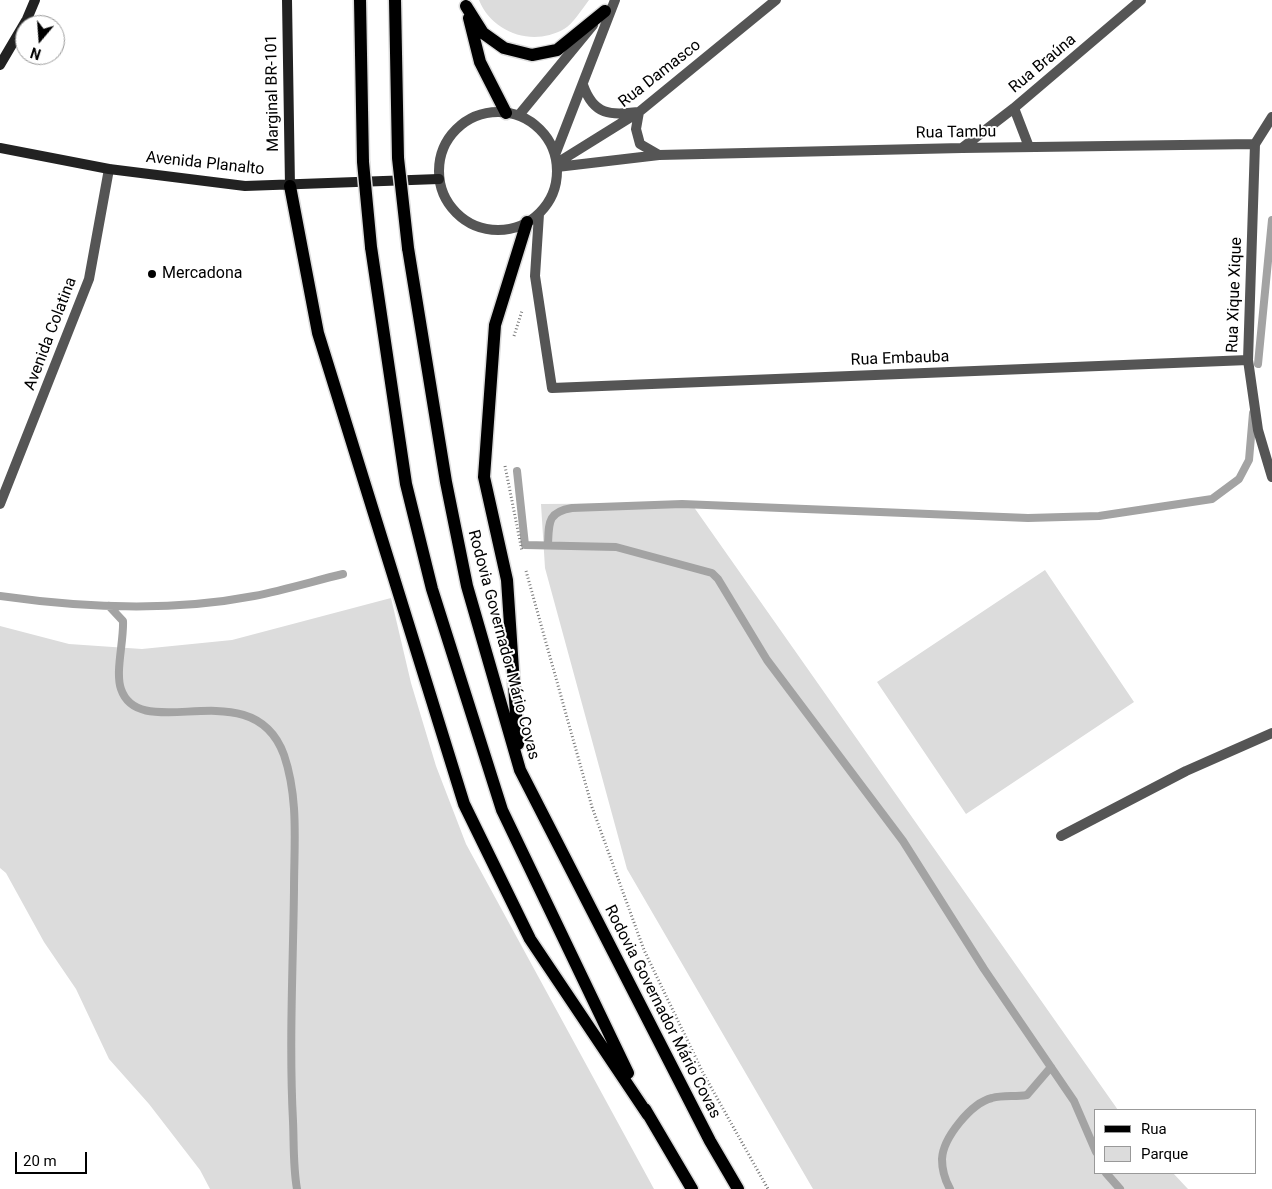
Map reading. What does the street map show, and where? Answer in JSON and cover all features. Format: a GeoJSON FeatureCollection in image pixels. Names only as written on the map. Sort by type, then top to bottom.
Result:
{"type":"FeatureCollection","features":[{"type":"Feature","properties":{"kind":"main road"},"geometry":{"type":"LineString","coordinates":[[360,0],[363,162],[371,247],[406,484],[432,589],[502,810],[648,1115]]}},
{"type":"Feature","properties":{"kind":"main road","name":"Rodovia Governador Mário Covas"},"geometry":{"type":"LineString","coordinates":[[395,0],[398,158],[408,248],[446,482],[467,586],[520,770],[710,1141],[738,1189]]}},
{"type":"Feature","properties":{"kind":"main road"},"geometry":{"type":"LineString","coordinates":[[465,3],[483,33],[504,48],[532,55],[557,50],[604,11]]}},
{"type":"Feature","properties":{"kind":"main road"},"geometry":{"type":"LineString","coordinates":[[465,3],[480,62],[506,113]]}},
{"type":"Feature","properties":{"kind":"main road"},"geometry":{"type":"LineString","coordinates":[[290,186],[318,333],[464,804],[530,939],[648,1115],[692,1189]]}},
{"type":"Feature","properties":{"kind":"main road"},"geometry":{"type":"LineString","coordinates":[[520,770],[507,580],[484,477],[495,325],[527,222]]}},
{"type":"Feature","properties":{"kind":"street"},"geometry":{"type":"LineString","coordinates":[[0,65],[27,19],[35,0]]}},
{"type":"Feature","properties":{"kind":"street","name":"Marginal BR-101"},"geometry":{"type":"LineString","coordinates":[[286,0],[290,186]]}},
{"type":"Feature","properties":{"kind":"street"},"geometry":{"type":"LineString","coordinates":[[519,115],[615,0]]}},
{"type":"Feature","properties":{"kind":"street"},"geometry":{"type":"LineString","coordinates":[[556,162],[541,131],[519,115],[506,113],[483,114],[458,127],[442,151],[439,179],[443,193],[450,205],[472,224],[500,230],[514,228],[539,214],[554,191],[556,162],[615,0]]}},
{"type":"Feature","properties":{"kind":"street","name":"Rua Damasco"},"geometry":{"type":"LineString","coordinates":[[556,162],[638,112],[776,0]]}},
{"type":"Feature","properties":{"kind":"street","name":"Rua Braúna"},"geometry":{"type":"LineString","coordinates":[[962,148],[1014,108],[1141,0]]}},
{"type":"Feature","properties":{"kind":"street"},"geometry":{"type":"LineString","coordinates":[[583,85],[588,99],[599,110],[615,115],[638,112],[636,129],[640,144],[658,155]]}},
{"type":"Feature","properties":{"kind":"street"},"geometry":{"type":"LineString","coordinates":[[1014,108],[1030,147]]}},
{"type":"Feature","properties":{"kind":"street"},"geometry":{"type":"LineString","coordinates":[[1254,144],[1272,117]]}},
{"type":"Feature","properties":{"kind":"street","name":"Rua Tambu"},"geometry":{"type":"LineString","coordinates":[[556,162],[658,155],[1254,144]]}},
{"type":"Feature","properties":{"kind":"street","name":"Rua Xique Xique"},"geometry":{"type":"LineString","coordinates":[[1254,144],[1248,360],[1258,430],[1272,477]]}},
{"type":"Feature","properties":{"kind":"street","name":"Avenida Planalto"},"geometry":{"type":"LineString","coordinates":[[0,148],[109,169],[244,186],[290,186],[439,179]]}},
{"type":"Feature","properties":{"kind":"street","name":"Avenida Colatina"},"geometry":{"type":"LineString","coordinates":[[0,504],[89,279],[109,169]]}},
{"type":"Feature","properties":{"kind":"street","name":"Rua Embauba"},"geometry":{"type":"LineString","coordinates":[[539,214],[535,276],[552,388],[1248,360]]}},
{"type":"Feature","properties":{"kind":"street"},"geometry":{"type":"LineString","coordinates":[[1061,836],[1195,767],[1272,733]]}},
{"type":"Feature","properties":{"kind":"path"},"geometry":{"type":"LineString","coordinates":[[512,343],[523,308]]}},
{"type":"Feature","properties":{"kind":"path"},"geometry":{"type":"LineString","coordinates":[[504,459],[524,560]]}},
{"type":"Feature","properties":{"kind":"path"},"geometry":{"type":"LineString","coordinates":[[525,569],[592,807],[644,950],[703,1072],[768,1189]]}},
{"type":"Feature","properties":{"kind":"green space"},"geometry":{"type":"Polygon","coordinates":[[[479,0],[589,0],[567,27],[552,34],[539,37],[515,34],[503,28],[493,21],[479,0]]]}},
{"type":"Feature","properties":{"kind":"green space"},"geometry":{"type":"Polygon","coordinates":[[[691,503],[1117,1109],[1094,1109],[1094,1174],[1174,1174],[1188,1189],[813,1189],[627,869],[545,568],[541,504],[691,503]]]}},
{"type":"Feature","properties":{"kind":"green space"},"geometry":{"type":"Polygon","coordinates":[[[1045,570],[1134,702],[966,814],[877,682],[1045,570]]]}},
{"type":"Feature","properties":{"kind":"green space"},"geometry":{"type":"Polygon","coordinates":[[[391,598],[411,683],[436,766],[466,844],[654,1189],[210,1189],[200,1170],[149,1104],[109,1059],[76,989],[44,942],[6,873],[0,868],[0,626],[69,644],[142,649],[232,640],[391,598]]]}},
{"type":"Feature","properties":{"kind":"waterway"},"geometry":{"type":"LineString","coordinates":[[1258,364],[1272,220]]}},
{"type":"Feature","properties":{"kind":"waterway"},"geometry":{"type":"LineString","coordinates":[[548,545],[551,520],[558,512],[572,508],[682,504],[1028,518],[1099,516],[1212,499],[1239,479],[1249,460],[1253,413]]}},
{"type":"Feature","properties":{"kind":"waterway"},"geometry":{"type":"LineString","coordinates":[[517,471],[525,545],[616,547],[712,573],[718,579],[767,660],[903,841],[984,969],[1074,1101],[1094,1147]]}},
{"type":"Feature","properties":{"kind":"waterway"},"geometry":{"type":"LineString","coordinates":[[0,596],[95,605],[159,606],[191,604],[254,596],[343,574]]}},
{"type":"Feature","properties":{"kind":"waterway"},"geometry":{"type":"LineString","coordinates":[[109,606],[123,621],[119,682],[121,689],[132,705],[150,711],[224,711],[248,716],[269,730],[284,755],[292,788],[295,822],[291,1063],[294,1164],[297,1189]]}},
{"type":"Feature","properties":{"kind":"waterway"},"geometry":{"type":"LineString","coordinates":[[950,1189],[944,1175],[942,1159],[947,1141],[959,1122],[984,1101],[996,1097],[1027,1095],[1051,1067]]}},
{"type":"Feature","properties":{"kind":"waterway"},"geometry":{"type":"LineString","coordinates":[[1107,1174],[1120,1189]]}},
{"type":"Feature","properties":{"kind":"place","name":"Mercadona"},"geometry":{"type":"Point","coordinates":[152,274]}}]}
